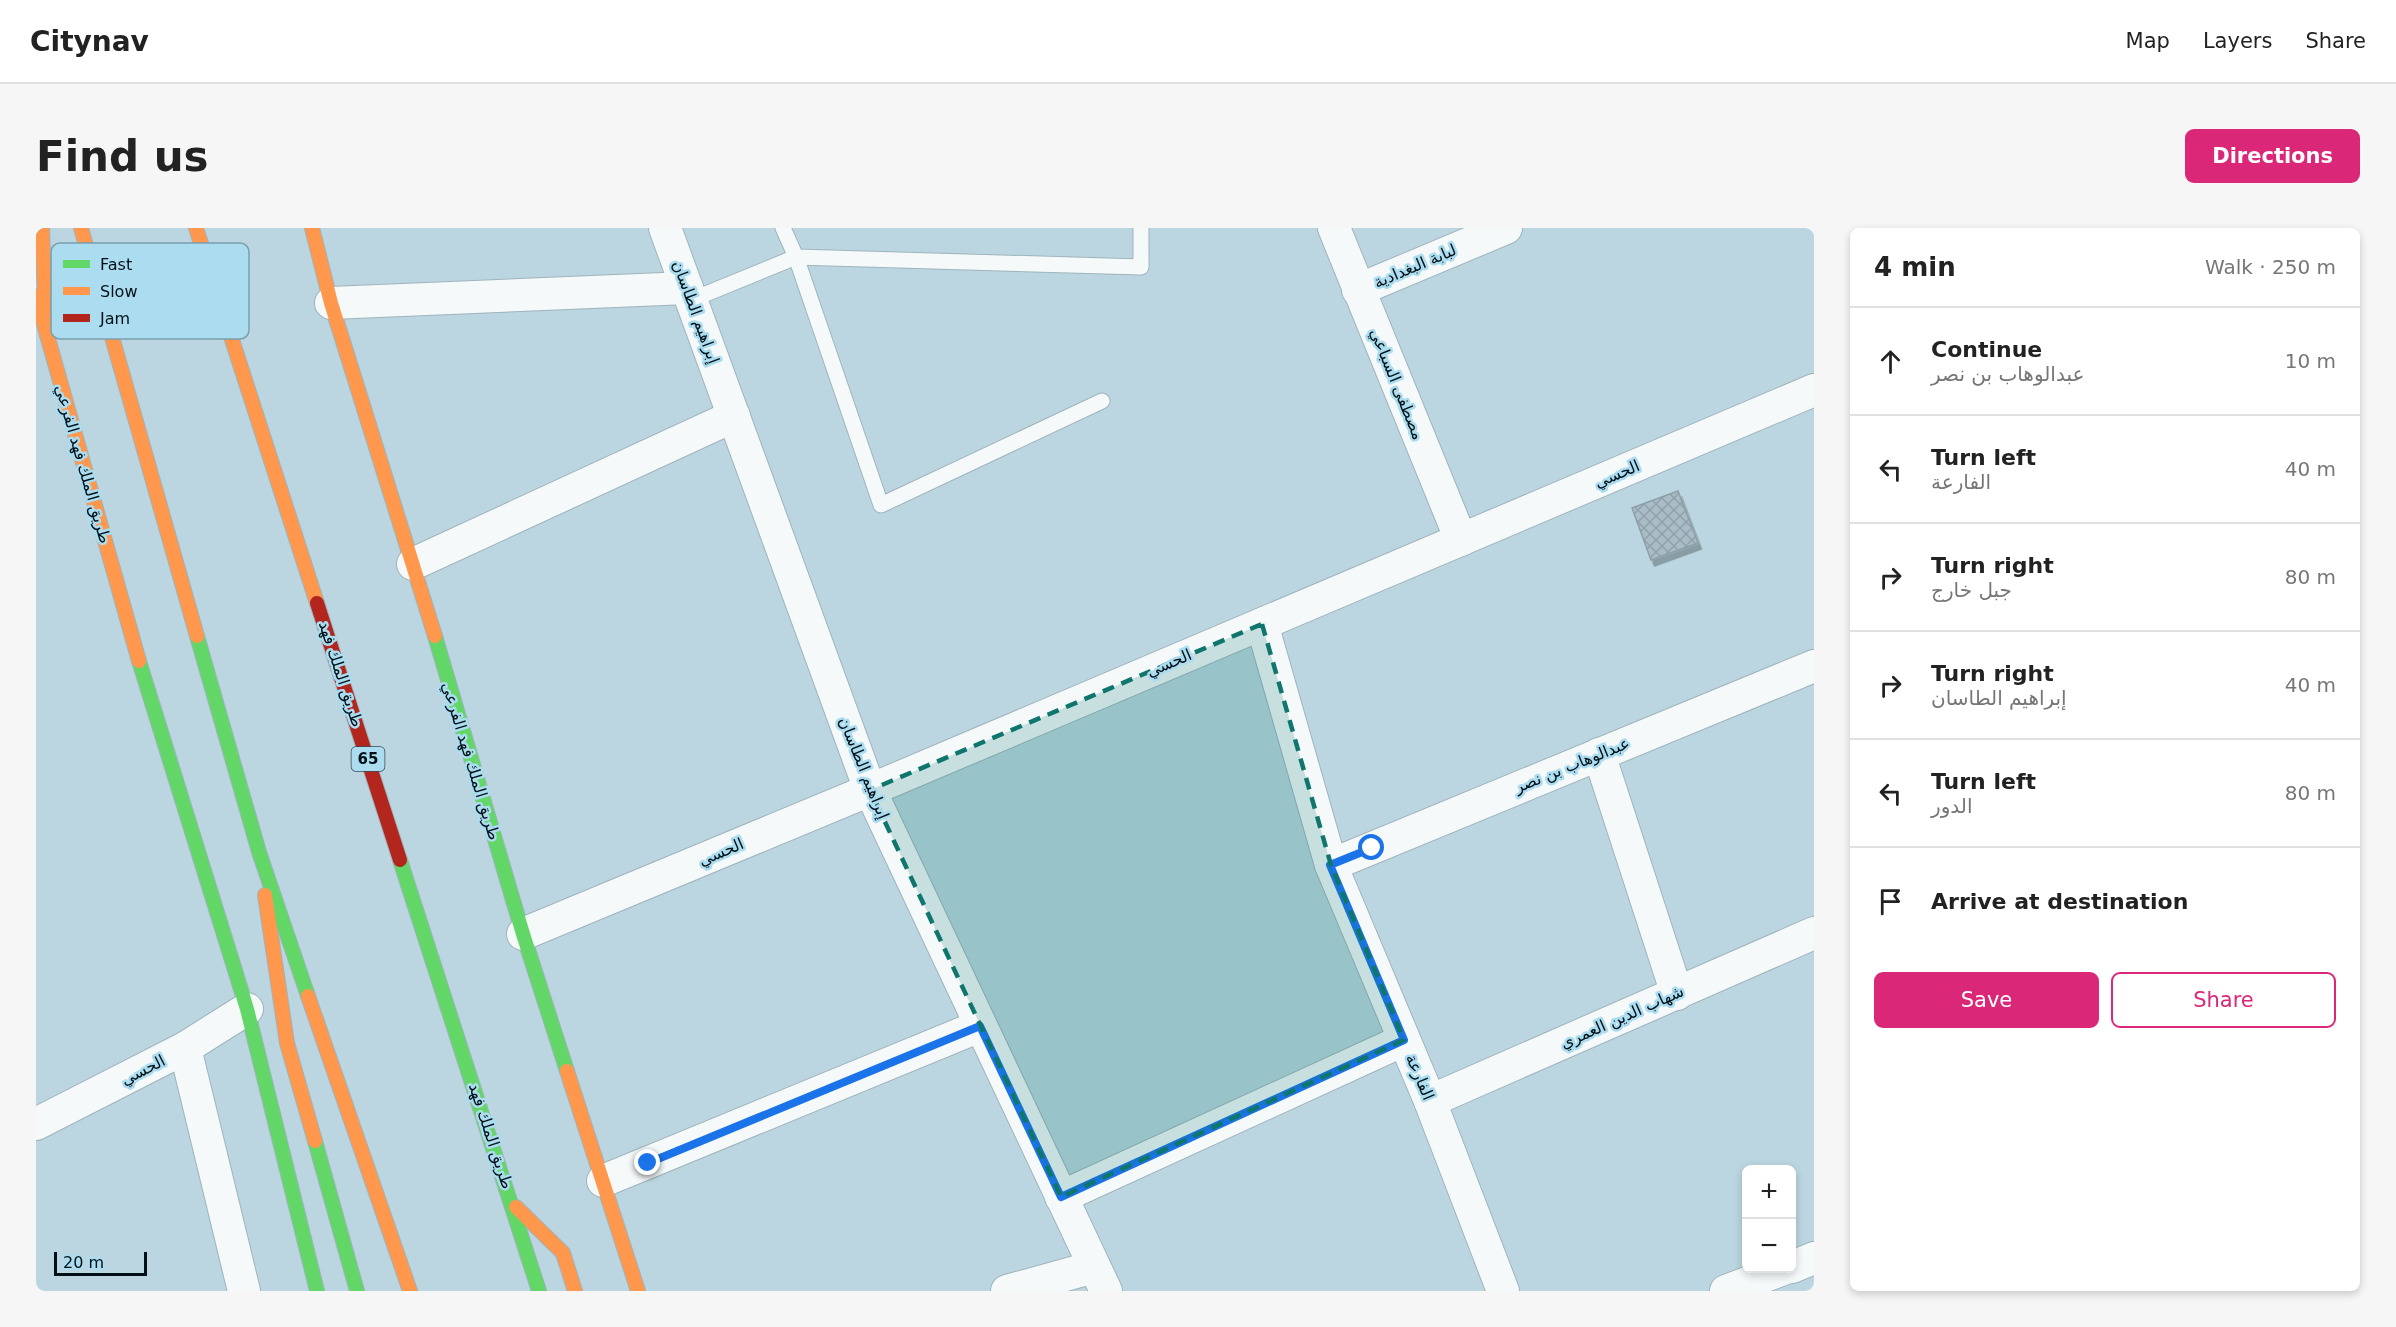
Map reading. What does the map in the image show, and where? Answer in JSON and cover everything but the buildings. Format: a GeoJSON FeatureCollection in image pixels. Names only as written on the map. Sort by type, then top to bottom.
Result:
{"type":"FeatureCollection","features":[{"type":"Feature","properties":{"kind":"main road"},"geometry":{"type":"LineString","coordinates":[[42,228],[46,333]]}},
{"type":"Feature","properties":{"kind":"main road"},"geometry":{"type":"LineString","coordinates":[[81,228],[85,243]]}},
{"type":"Feature","properties":{"kind":"main road","name":"طريق الملك فهد"},"geometry":{"type":"LineString","coordinates":[[196,228],[201,243]]}},
{"type":"Feature","properties":{"kind":"main road"},"geometry":{"type":"LineString","coordinates":[[301,228],[327,288]]}},
{"type":"Feature","properties":{"kind":"main road","name":"طريق الملك فهد الفرعي"},"geometry":{"type":"LineString","coordinates":[[312,228],[327,288],[413,564],[523,934],[638,1291]]}},
{"type":"Feature","properties":{"kind":"main road","name":"طريق الملك فهد الفرعي"},"geometry":{"type":"LineString","coordinates":[[36,296],[136,650],[247,1009],[317,1291]]}},
{"type":"Feature","properties":{"kind":"main road"},"geometry":{"type":"LineString","coordinates":[[113,339],[259,852],[410,1291]]}},
{"type":"Feature","properties":{"kind":"main road","name":"طريق الملك فهد"},"geometry":{"type":"LineString","coordinates":[[232,339],[539,1291]]}},
{"type":"Feature","properties":{"kind":"main road"},"geometry":{"type":"LineString","coordinates":[[259,852],[287,1043],[357,1291]]}},
{"type":"Feature","properties":{"kind":"main road"},"geometry":{"type":"LineString","coordinates":[[512,1203],[563,1253],[575,1291]]}},
{"type":"Feature","properties":{"kind":"street","name":"إبراهيم الطاسان"},"geometry":{"type":"LineString","coordinates":[[665,228],[870,790],[1100,1279]]}},
{"type":"Feature","properties":{"kind":"street","name":"مصطفى السباعي"},"geometry":{"type":"LineString","coordinates":[[1334,228],[1461,540]]}},
{"type":"Feature","properties":{"kind":"street","name":"لبابة البغدادية"},"geometry":{"type":"LineString","coordinates":[[1358,290],[1506,228]]}},
{"type":"Feature","properties":{"kind":"street"},"geometry":{"type":"LineString","coordinates":[[327,288],[689,294]]}},
{"type":"Feature","properties":{"kind":"street","name":"الحسي"},"geometry":{"type":"LineString","coordinates":[[523,934],[870,790],[1814,390]]}},
{"type":"Feature","properties":{"kind":"street"},"geometry":{"type":"LineString","coordinates":[[413,564],[734,416]]}},
{"type":"Feature","properties":{"kind":"street","name":"الفارعة"},"geometry":{"type":"LineString","coordinates":[[1262,624],[1330,865],[1430,1101],[1503,1291]]}},
{"type":"Feature","properties":{"kind":"street","name":"عبدالوهاب بن نصر"},"geometry":{"type":"LineString","coordinates":[[1330,865],[1814,666]]}},
{"type":"Feature","properties":{"kind":"street"},"geometry":{"type":"LineString","coordinates":[[1599,754],[1677,994]]}},
{"type":"Feature","properties":{"kind":"street","name":"شهاب الدين العمري"},"geometry":{"type":"LineString","coordinates":[[1430,1101],[1814,933]]}},
{"type":"Feature","properties":{"kind":"street","name":"الحسي"},"geometry":{"type":"LineString","coordinates":[[36,1124],[185,1048],[247,1009]]}},
{"type":"Feature","properties":{"kind":"street"},"geometry":{"type":"LineString","coordinates":[[603,1181],[980,1026]]}},
{"type":"Feature","properties":{"kind":"street"},"geometry":{"type":"LineString","coordinates":[[1061,1197],[1404,1040]]}},
{"type":"Feature","properties":{"kind":"street"},"geometry":{"type":"LineString","coordinates":[[185,1048],[244,1291]]}},
{"type":"Feature","properties":{"kind":"street"},"geometry":{"type":"LineString","coordinates":[[1726,1291],[1786,1274],[1814,1258]]}},
{"type":"Feature","properties":{"kind":"street"},"geometry":{"type":"LineString","coordinates":[[1007,1291],[1100,1279]]}},
{"type":"Feature","properties":{"kind":"lane"},"geometry":{"type":"LineString","coordinates":[[783,228],[796,257],[880,505],[1102,401]]}},
{"type":"Feature","properties":{"kind":"lane"},"geometry":{"type":"LineString","coordinates":[[689,294],[796,257],[1141,267],[1141,228]]}},
{"type":"Feature","properties":{"kind":"highlighted area"},"geometry":{"type":"Polygon","coordinates":[[[1262,624],[1331,865],[1404,1040],[1061,1197],[870,790],[1262,624]]]}},
{"type":"Feature","properties":{"kind":"traffic: fast"},"geometry":{"type":"LineString","coordinates":[[197,636],[259,852],[308,996]]}},
{"type":"Feature","properties":{"kind":"traffic: fast"},"geometry":{"type":"LineString","coordinates":[[435,636],[523,934],[567,1071]]}},
{"type":"Feature","properties":{"kind":"traffic: fast"},"geometry":{"type":"LineString","coordinates":[[139,661],[247,1009],[317,1291]]}},
{"type":"Feature","properties":{"kind":"traffic: fast"},"geometry":{"type":"LineString","coordinates":[[400,860],[539,1291]]}},
{"type":"Feature","properties":{"kind":"traffic: fast"},"geometry":{"type":"LineString","coordinates":[[315,1141],[357,1291]]}},
{"type":"Feature","properties":{"kind":"traffic: slow"},"geometry":{"type":"LineString","coordinates":[[42,228],[46,319]]}},
{"type":"Feature","properties":{"kind":"traffic: slow"},"geometry":{"type":"LineString","coordinates":[[81,228],[85,243]]}},
{"type":"Feature","properties":{"kind":"traffic: slow"},"geometry":{"type":"LineString","coordinates":[[196,228],[201,243]]}},
{"type":"Feature","properties":{"kind":"traffic: slow"},"geometry":{"type":"LineString","coordinates":[[312,228],[331,303],[435,636]]}},
{"type":"Feature","properties":{"kind":"traffic: slow"},"geometry":{"type":"LineString","coordinates":[[36,296],[139,661]]}},
{"type":"Feature","properties":{"kind":"traffic: slow"},"geometry":{"type":"LineString","coordinates":[[113,339],[197,636]]}},
{"type":"Feature","properties":{"kind":"traffic: slow"},"geometry":{"type":"LineString","coordinates":[[232,339],[317,603]]}},
{"type":"Feature","properties":{"kind":"traffic: slow"},"geometry":{"type":"LineString","coordinates":[[265,895],[287,1043],[315,1141]]}},
{"type":"Feature","properties":{"kind":"traffic: slow"},"geometry":{"type":"LineString","coordinates":[[308,996],[410,1291]]}},
{"type":"Feature","properties":{"kind":"traffic: slow"},"geometry":{"type":"LineString","coordinates":[[567,1071],[638,1291]]}},
{"type":"Feature","properties":{"kind":"traffic: slow"},"geometry":{"type":"LineString","coordinates":[[516,1207],[563,1253],[575,1291]]}},
{"type":"Feature","properties":{"kind":"traffic: jam"},"geometry":{"type":"LineString","coordinates":[[317,603],[400,860]]}},
{"type":"Feature","properties":{"kind":"route"},"geometry":{"type":"LineString","coordinates":[[648,1163],[980,1026],[1061,1197],[1404,1040],[1330,865],[1372,848]]}}]}
